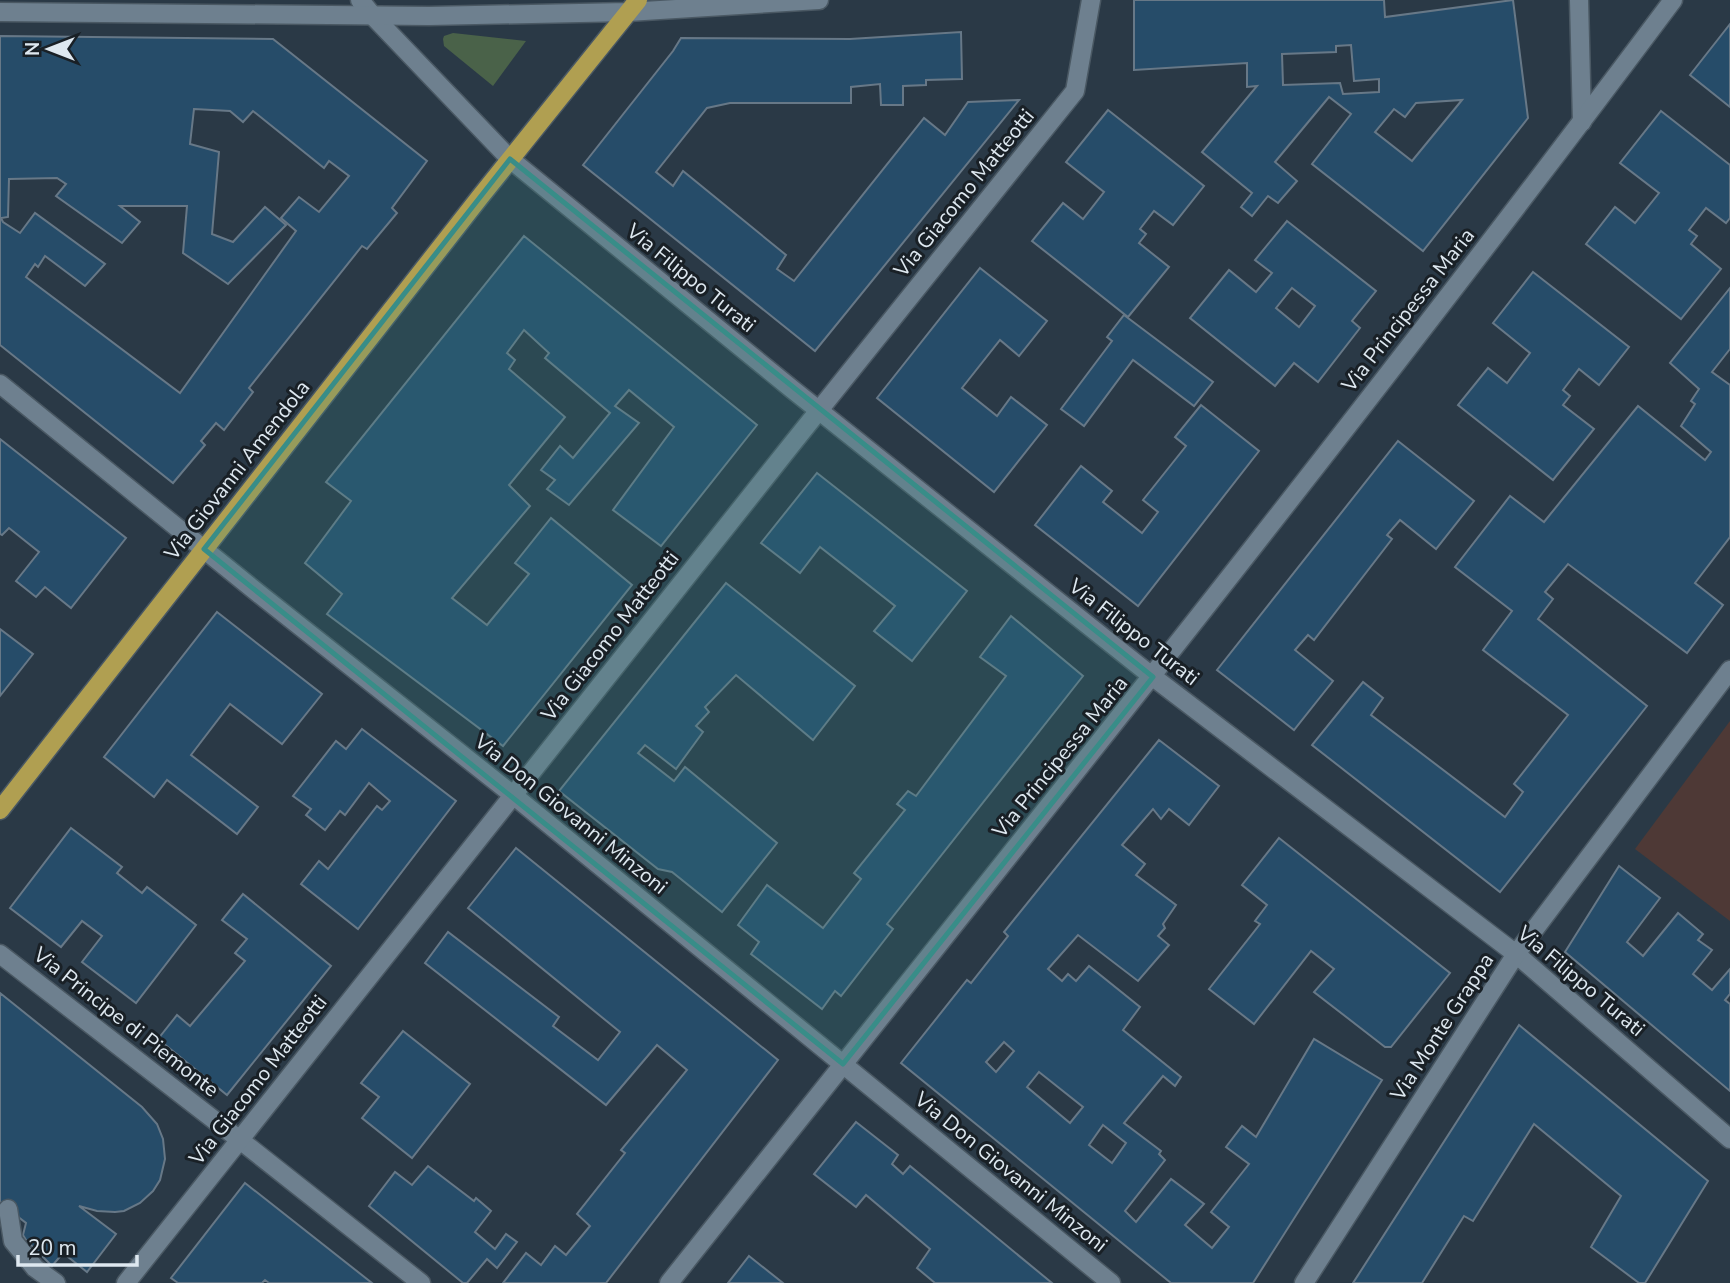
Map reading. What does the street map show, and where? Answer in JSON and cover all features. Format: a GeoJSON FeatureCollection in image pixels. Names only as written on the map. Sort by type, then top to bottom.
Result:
{"type":"FeatureCollection","features":[{"type":"Feature","properties":{"kind":"main road","name":"Via Giovanni Amendola"},"geometry":{"type":"LineString","coordinates":[[0,810],[633,6]]}},
{"type":"Feature","properties":{"kind":"street","name":"Via Filippo Turati"},"geometry":{"type":"LineString","coordinates":[[360,0],[510,159],[1153,677],[1516,954],[1730,1139]]}},
{"type":"Feature","properties":{"kind":"street"},"geometry":{"type":"LineString","coordinates":[[0,12],[373,16],[818,0]]}},
{"type":"Feature","properties":{"kind":"street","name":"Via Giacomo Matteotti"},"geometry":{"type":"LineString","coordinates":[[125,1283],[1075,92],[1091,0]]}},
{"type":"Feature","properties":{"kind":"street"},"geometry":{"type":"LineString","coordinates":[[1579,0],[1582,122]]}},
{"type":"Feature","properties":{"kind":"street","name":"Via Principessa Maria"},"geometry":{"type":"LineString","coordinates":[[669,1283],[1153,677],[1582,122],[1673,0]]}},
{"type":"Feature","properties":{"kind":"street","name":"Via Don Giovanni Minzoni"},"geometry":{"type":"LineString","coordinates":[[0,384],[513,795],[1111,1283]]}},
{"type":"Feature","properties":{"kind":"street","name":"Via Monte Grappa"},"geometry":{"type":"LineString","coordinates":[[1304,1283],[1516,954],[1730,670]]}},
{"type":"Feature","properties":{"kind":"street","name":"Via Principe di Piemonte"},"geometry":{"type":"LineString","coordinates":[[0,954],[421,1283]]}},
{"type":"Feature","properties":{"kind":"street"},"geometry":{"type":"LineString","coordinates":[[8,1209],[13,1241],[35,1268],[56,1283]]}},
{"type":"Feature","properties":{"kind":"highlighted area"},"geometry":{"type":"Polygon","coordinates":[[[510,159],[1153,677],[843,1064],[204,549],[510,159]]]}},
{"type":"Feature","properties":{"kind":"shaded area"},"geometry":{"type":"Polygon","coordinates":[[[1730,721],[1730,921],[1635,849],[1730,721]]]}},
{"type":"Feature","properties":{"kind":"green space"},"geometry":{"type":"Polygon","coordinates":[[[453,33],[526,41],[493,86],[444,46],[444,36],[453,33]]]}},
{"type":"Feature","properties":{"kind":"building"},"geometry":{"type":"Polygon","coordinates":[[[1134,0],[1384,0],[1385,17],[1513,0],[1528,118],[1423,251],[1312,164],[1351,114],[1329,97],[1275,162],[1297,181],[1278,203],[1268,196],[1252,216],[1241,207],[1252,193],[1202,152],[1257,86],[1247,87],[1247,63],[1134,70],[1134,0]],[[1351,45],[1336,46],[1336,52],[1282,54],[1283,85],[1340,83],[1343,94],[1379,92],[1379,79],[1354,81],[1351,45]],[[1462,100],[1416,103],[1405,117],[1394,109],[1375,132],[1412,161],[1462,100]]]}},
{"type":"Feature","properties":{"kind":"building"},"geometry":{"type":"Polygon","coordinates":[[[1730,24],[1730,107],[1690,75],[1730,24]]]}},
{"type":"Feature","properties":{"kind":"building"},"geometry":{"type":"Polygon","coordinates":[[[961,32],[962,79],[926,80],[926,85],[903,86],[903,105],[881,105],[880,84],[851,87],[851,103],[730,103],[707,108],[656,172],[673,186],[683,171],[786,255],[777,269],[794,281],[924,118],[945,135],[968,102],[1019,100],[815,351],[583,165],[681,38],[850,39],[961,32]]]}},
{"type":"Feature","properties":{"kind":"building"},"geometry":{"type":"Polygon","coordinates":[[[0,36],[273,39],[427,161],[392,208],[397,213],[367,249],[362,246],[249,388],[253,392],[224,430],[216,423],[201,441],[205,445],[173,483],[0,345],[0,36]],[[194,109],[190,144],[219,152],[212,234],[233,242],[265,207],[286,225],[228,284],[183,253],[187,206],[120,206],[140,222],[122,243],[56,196],[66,184],[57,178],[9,179],[8,217],[1,218],[20,233],[35,213],[105,264],[85,286],[45,256],[38,267],[35,264],[26,277],[180,393],[296,231],[281,218],[299,197],[319,212],[349,176],[329,161],[324,168],[253,111],[243,122],[230,111],[194,109]]]}},
{"type":"Feature","properties":{"kind":"building"},"geometry":{"type":"Polygon","coordinates":[[[1108,110],[1204,186],[1173,225],[1154,211],[1140,229],[1146,234],[1139,243],[1169,267],[1128,317],[1032,241],[1063,203],[1083,219],[1104,192],[1066,162],[1108,110]]]}},
{"type":"Feature","properties":{"kind":"building"},"geometry":{"type":"Polygon","coordinates":[[[1661,111],[1730,165],[1730,218],[1726,223],[1706,208],[1689,230],[1697,236],[1691,244],[1721,269],[1681,319],[1586,244],[1615,207],[1635,223],[1659,193],[1620,163],[1661,111]]]}},
{"type":"Feature","properties":{"kind":"building"},"geometry":{"type":"Polygon","coordinates":[[[1287,221],[1376,291],[1352,321],[1360,328],[1318,382],[1294,363],[1275,386],[1190,318],[1229,270],[1256,292],[1272,273],[1255,260],[1287,221]],[[1292,288],[1276,308],[1299,327],[1315,306],[1292,288]]]}},
{"type":"Feature","properties":{"kind":"building"},"geometry":{"type":"Polygon","coordinates":[[[524,236],[757,425],[661,546],[613,510],[674,427],[629,390],[615,406],[639,423],[569,505],[547,489],[555,480],[541,470],[560,446],[573,458],[610,413],[545,358],[549,353],[524,330],[507,353],[515,360],[509,369],[565,417],[509,485],[530,506],[452,598],[487,625],[529,574],[515,563],[551,518],[632,585],[503,746],[327,614],[342,594],[305,563],[351,501],[326,482],[524,236]]]}},
{"type":"Feature","properties":{"kind":"building"},"geometry":{"type":"Polygon","coordinates":[[[980,268],[1047,321],[1019,356],[1000,340],[962,388],[997,416],[1011,397],[1047,425],[994,492],[877,398],[980,268]]]}},
{"type":"Feature","properties":{"kind":"building"},"geometry":{"type":"Polygon","coordinates":[[[1533,272],[1629,347],[1599,385],[1579,369],[1563,390],[1570,396],[1563,405],[1594,429],[1553,480],[1458,405],[1488,368],[1507,383],[1530,353],[1493,323],[1533,272]]]}},
{"type":"Feature","properties":{"kind":"building"},"geometry":{"type":"Polygon","coordinates":[[[1730,288],[1730,349],[1712,372],[1730,385],[1730,537],[1695,583],[1723,605],[1687,653],[1568,564],[1545,592],[1553,599],[1538,619],[1647,706],[1500,892],[1312,745],[1363,682],[1383,698],[1371,715],[1505,817],[1523,792],[1514,784],[1568,715],[1483,650],[1512,611],[1455,567],[1510,496],[1544,522],[1638,406],[1705,460],[1711,452],[1681,426],[1695,404],[1691,401],[1699,389],[1670,363],[1730,288]]]}},
{"type":"Feature","properties":{"kind":"building"},"geometry":{"type":"Polygon","coordinates":[[[1124,315],[1213,382],[1194,406],[1133,360],[1084,426],[1061,409],[1112,341],[1107,337],[1124,315]]]}},
{"type":"Feature","properties":{"kind":"building"},"geometry":{"type":"Polygon","coordinates":[[[1201,405],[1259,451],[1138,606],[1035,525],[1081,466],[1112,491],[1103,502],[1142,533],[1158,512],[1143,500],[1186,446],[1175,437],[1201,405]]]}},
{"type":"Feature","properties":{"kind":"building"},"geometry":{"type":"Polygon","coordinates":[[[0,439],[126,538],[71,608],[45,587],[36,597],[16,581],[39,552],[9,528],[0,534],[0,439]]]}},
{"type":"Feature","properties":{"kind":"building"},"geometry":{"type":"Polygon","coordinates":[[[1398,441],[1474,501],[1436,549],[1400,520],[1387,535],[1392,539],[1314,640],[1308,635],[1295,650],[1333,681],[1294,730],[1217,670],[1398,441]]]}},
{"type":"Feature","properties":{"kind":"building"},"geometry":{"type":"Polygon","coordinates":[[[817,473],[967,591],[912,661],[874,631],[895,606],[820,547],[800,573],[761,543],[817,473]]]}},
{"type":"Feature","properties":{"kind":"building"},"geometry":{"type":"Polygon","coordinates":[[[726,583],[855,686],[813,740],[736,675],[705,707],[709,712],[696,726],[703,732],[676,769],[645,745],[638,753],[674,781],[685,767],[777,843],[722,912],[672,872],[658,869],[559,791],[726,583]]]}},
{"type":"Feature","properties":{"kind":"building"},"geometry":{"type":"Polygon","coordinates":[[[217,612],[322,694],[282,744],[230,704],[191,755],[258,807],[237,834],[167,780],[154,797],[104,757],[217,612]]]}},
{"type":"Feature","properties":{"kind":"building"},"geometry":{"type":"Polygon","coordinates":[[[1011,616],[1083,676],[887,924],[893,929],[841,996],[835,991],[822,1009],[751,954],[759,942],[738,925],[767,885],[823,928],[861,879],[854,873],[905,810],[897,804],[908,791],[916,796],[1006,676],[980,657],[1011,616]]]}},
{"type":"Feature","properties":{"kind":"building"},"geometry":{"type":"Polygon","coordinates":[[[0,629],[33,654],[0,696],[0,629]]]}},
{"type":"Feature","properties":{"kind":"building"},"geometry":{"type":"Polygon","coordinates":[[[362,729],[456,801],[358,929],[301,884],[319,861],[328,869],[377,806],[382,810],[390,801],[369,783],[345,815],[340,811],[325,830],[306,815],[311,809],[293,796],[336,741],[346,749],[362,729]]]}},
{"type":"Feature","properties":{"kind":"building"},"geometry":{"type":"Polygon","coordinates":[[[1159,740],[1219,786],[1189,825],[1169,809],[1161,819],[1153,809],[1122,845],[1145,864],[1136,875],[1176,905],[1158,936],[1169,945],[1138,981],[1078,935],[1048,969],[1062,981],[1068,974],[1076,981],[1089,966],[1140,1007],[1123,1030],[1181,1077],[1175,1086],[1163,1076],[1124,1123],[1161,1151],[1159,1154],[1165,1160],[1125,1211],[1136,1222],[1171,1179],[1204,1204],[1185,1225],[1212,1248],[1229,1227],[1211,1212],[1249,1164],[1226,1147],[1242,1126],[1256,1137],[1314,1039],[1382,1080],[1253,1283],[1171,1283],[901,1063],[967,980],[971,983],[1008,936],[1004,932],[1159,740]],[[1004,1042],[986,1062],[996,1072],[1014,1051],[1004,1042]],[[1039,1072],[1027,1087],[1070,1123],[1083,1107],[1039,1072]],[[1103,1125],[1089,1145],[1112,1163],[1126,1143],[1103,1125]]]}},
{"type":"Feature","properties":{"kind":"building"},"geometry":{"type":"Polygon","coordinates":[[[71,828],[122,867],[117,873],[142,893],[147,887],[196,925],[136,1003],[82,962],[102,936],[82,921],[61,947],[10,908],[71,828]]]}},
{"type":"Feature","properties":{"kind":"building"},"geometry":{"type":"Polygon","coordinates":[[[1279,838],[1450,973],[1391,1047],[1385,1047],[1314,992],[1334,969],[1311,951],[1254,1024],[1209,989],[1260,924],[1255,921],[1267,905],[1242,885],[1279,838]]]}},
{"type":"Feature","properties":{"kind":"building"},"geometry":{"type":"Polygon","coordinates":[[[516,848],[778,1060],[606,1283],[503,1283],[526,1253],[541,1265],[555,1246],[566,1255],[590,1226],[577,1214],[625,1153],[621,1150],[687,1070],[657,1045],[606,1105],[425,963],[448,932],[559,1017],[553,1026],[598,1060],[620,1032],[468,908],[516,848]]]}},
{"type":"Feature","properties":{"kind":"building"},"geometry":{"type":"Polygon","coordinates":[[[1619,866],[1660,898],[1627,942],[1643,956],[1678,913],[1703,934],[1698,940],[1712,950],[1693,974],[1712,990],[1730,969],[1730,994],[1725,1000],[1730,1004],[1730,1091],[1565,952],[1619,866]]]}},
{"type":"Feature","properties":{"kind":"building"},"geometry":{"type":"Polygon","coordinates":[[[243,894],[331,966],[227,1095],[158,1039],[177,1015],[190,1026],[245,961],[235,953],[247,939],[222,920],[243,894]]]}},
{"type":"Feature","properties":{"kind":"building"},"geometry":{"type":"Polygon","coordinates":[[[0,993],[142,1107],[157,1124],[163,1139],[165,1159],[160,1180],[140,1203],[124,1211],[115,1212],[79,1206],[116,1234],[87,1272],[63,1253],[52,1266],[26,1240],[23,1235],[26,1223],[0,1203],[0,993]]]}},
{"type":"Feature","properties":{"kind":"building"},"geometry":{"type":"Polygon","coordinates":[[[1519,1025],[1708,1181],[1645,1283],[1639,1283],[1591,1247],[1621,1196],[1534,1124],[1473,1221],[1464,1216],[1422,1283],[1353,1283],[1519,1025]]]}},
{"type":"Feature","properties":{"kind":"building"},"geometry":{"type":"Polygon","coordinates":[[[403,1031],[470,1084],[412,1158],[362,1118],[379,1097],[361,1083],[403,1031]]]}},
{"type":"Feature","properties":{"kind":"building"},"geometry":{"type":"Polygon","coordinates":[[[856,1122],[898,1155],[892,1164],[903,1174],[910,1166],[1052,1283],[935,1283],[917,1268],[930,1249],[866,1195],[856,1207],[814,1174],[856,1122]]]}},
{"type":"Feature","properties":{"kind":"building"},"geometry":{"type":"Polygon","coordinates":[[[428,1166],[491,1211],[475,1232],[495,1249],[506,1234],[517,1242],[497,1268],[487,1259],[467,1283],[463,1283],[369,1206],[395,1172],[412,1185],[428,1166]]]}},
{"type":"Feature","properties":{"kind":"building"},"geometry":{"type":"Polygon","coordinates":[[[245,1183],[372,1283],[269,1283],[265,1280],[262,1283],[178,1283],[171,1278],[245,1183]]]}},
{"type":"Feature","properties":{"kind":"building"},"geometry":{"type":"Polygon","coordinates":[[[749,1256],[783,1283],[728,1283],[749,1256]]]}}]}
